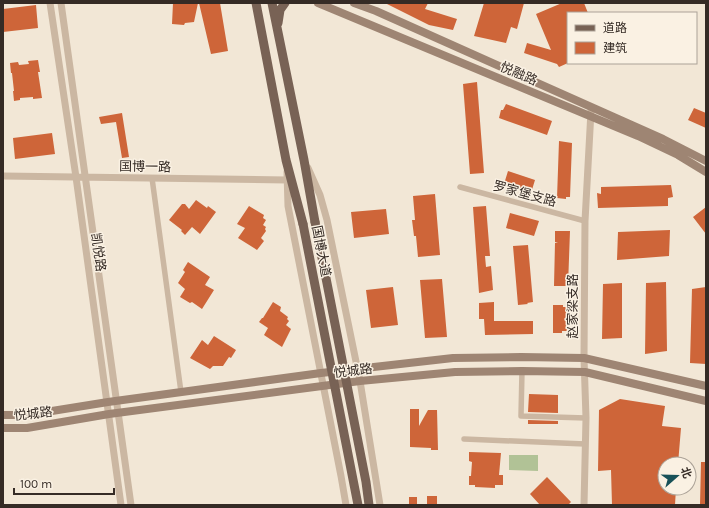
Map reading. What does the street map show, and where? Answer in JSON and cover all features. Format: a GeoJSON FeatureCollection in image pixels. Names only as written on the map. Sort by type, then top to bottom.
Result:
{"type":"FeatureCollection","features":[{"type":"Feature","properties":{"kind":"main road","name":"国博大道"},"geometry":{"type":"LineString","coordinates":[[256,3],[286,160],[303,224],[358,505]]}},
{"type":"Feature","properties":{"kind":"main road","name":"国博大道"},"geometry":{"type":"LineString","coordinates":[[272,3],[304,160],[314,222],[370,505]]}},
{"type":"Feature","properties":{"kind":"main road"},"geometry":{"type":"LineString","coordinates":[[277,26],[280,10],[285,3]]}},
{"type":"Feature","properties":{"kind":"main road","name":"悦融路"},"geometry":{"type":"LineString","coordinates":[[318,3],[590,116],[678,155],[706,172]]}},
{"type":"Feature","properties":{"kind":"main road","name":"悦融路"},"geometry":{"type":"LineString","coordinates":[[354,3],[376,11],[591,106],[663,139],[706,162]]}},
{"type":"Feature","properties":{"kind":"main road","name":"悦城路"},"geometry":{"type":"LineString","coordinates":[[3,415],[27,415],[116,400],[321,373],[453,358],[584,358],[706,386]]}},
{"type":"Feature","properties":{"kind":"main road","name":"悦城路"},"geometry":{"type":"LineString","coordinates":[[3,428],[28,428],[109,414],[360,381],[455,372],[585,372],[706,401]]}},
{"type":"Feature","properties":{"kind":"street","name":"凯悦路"},"geometry":{"type":"LineString","coordinates":[[50,3],[108,402],[121,505]]}},
{"type":"Feature","properties":{"kind":"street","name":"凯悦路"},"geometry":{"type":"LineString","coordinates":[[61,3],[131,505]]}},
{"type":"Feature","properties":{"kind":"street","name":"赵家梁支路"},"geometry":{"type":"LineString","coordinates":[[584,505],[586,418],[584,358],[585,221],[591,106]]}},
{"type":"Feature","properties":{"kind":"street"},"geometry":{"type":"LineString","coordinates":[[286,160],[288,206],[346,505]]}},
{"type":"Feature","properties":{"kind":"street"},"geometry":{"type":"LineString","coordinates":[[304,160],[320,195],[327,220],[360,381],[380,505]]}},
{"type":"Feature","properties":{"kind":"street","name":"国博一路"},"geometry":{"type":"LineString","coordinates":[[3,176],[287,180]]}},
{"type":"Feature","properties":{"kind":"street"},"geometry":{"type":"LineString","coordinates":[[152,178],[181,392]]}},
{"type":"Feature","properties":{"kind":"street","name":"罗家堡支路"},"geometry":{"type":"LineString","coordinates":[[460,187],[585,221]]}},
{"type":"Feature","properties":{"kind":"street"},"geometry":{"type":"LineString","coordinates":[[522,371],[521,416],[586,418]]}},
{"type":"Feature","properties":{"kind":"street"},"geometry":{"type":"LineString","coordinates":[[464,439],[585,444]]}},
{"type":"Feature","properties":{"kind":"green space"},"geometry":{"type":"Polygon","coordinates":[[[509,455],[538,455],[538,471],[509,470],[509,455]]]}},
{"type":"Feature","properties":{"kind":"building"},"geometry":{"type":"Polygon","coordinates":[[[173,3],[198,3],[194,22],[185,23],[184,25],[172,24],[173,3]]]}},
{"type":"Feature","properties":{"kind":"building"},"geometry":{"type":"Polygon","coordinates":[[[199,3],[220,3],[228,51],[211,54],[199,3]]]}},
{"type":"Feature","properties":{"kind":"building"},"geometry":{"type":"Polygon","coordinates":[[[385,3],[428,3],[425,9],[457,19],[453,30],[429,25],[385,3]]]}},
{"type":"Feature","properties":{"kind":"building"},"geometry":{"type":"Polygon","coordinates":[[[484,3],[524,3],[517,29],[511,27],[506,43],[474,36],[484,3]]]}},
{"type":"Feature","properties":{"kind":"building"},"geometry":{"type":"Polygon","coordinates":[[[562,3],[584,3],[588,12],[567,12],[567,63],[559,67],[557,64],[524,53],[527,43],[551,50],[536,14],[562,3]]]}},
{"type":"Feature","properties":{"kind":"building"},"geometry":{"type":"Polygon","coordinates":[[[36,5],[38,28],[3,32],[3,9],[36,5]]]}},
{"type":"Feature","properties":{"kind":"building"},"geometry":{"type":"Polygon","coordinates":[[[38,60],[40,72],[38,72],[42,98],[20,98],[20,100],[14,101],[10,63],[18,62],[19,65],[29,64],[28,61],[38,60]]]}},
{"type":"Feature","properties":{"kind":"building"},"geometry":{"type":"Polygon","coordinates":[[[477,82],[484,173],[470,174],[463,84],[477,82]]]}},
{"type":"Feature","properties":{"kind":"building"},"geometry":{"type":"Polygon","coordinates":[[[506,104],[552,121],[547,135],[499,118],[501,110],[503,110],[506,104]]]}},
{"type":"Feature","properties":{"kind":"building"},"geometry":{"type":"Polygon","coordinates":[[[694,108],[706,113],[706,128],[688,120],[694,108]]]}},
{"type":"Feature","properties":{"kind":"building"},"geometry":{"type":"Polygon","coordinates":[[[122,113],[129,157],[122,158],[116,122],[101,124],[99,117],[122,113]]]}},
{"type":"Feature","properties":{"kind":"building"},"geometry":{"type":"Polygon","coordinates":[[[52,133],[55,154],[15,159],[13,138],[52,133]]]}},
{"type":"Feature","properties":{"kind":"building"},"geometry":{"type":"Polygon","coordinates":[[[559,141],[572,143],[570,197],[566,197],[566,199],[557,198],[559,141]]]}},
{"type":"Feature","properties":{"kind":"building"},"geometry":{"type":"Polygon","coordinates":[[[508,171],[535,180],[531,193],[504,184],[508,171]]]}},
{"type":"Feature","properties":{"kind":"building"},"geometry":{"type":"Polygon","coordinates":[[[671,185],[673,197],[668,198],[668,206],[598,208],[597,193],[601,194],[601,187],[671,185]]]}},
{"type":"Feature","properties":{"kind":"building"},"geometry":{"type":"Polygon","coordinates":[[[435,194],[440,255],[418,257],[416,236],[414,236],[412,220],[415,220],[413,196],[435,194]]]}},
{"type":"Feature","properties":{"kind":"building"},"geometry":{"type":"Polygon","coordinates":[[[196,200],[207,208],[208,206],[216,212],[200,234],[192,227],[185,235],[181,231],[182,230],[169,220],[182,204],[185,204],[189,209],[196,200]]]}},
{"type":"Feature","properties":{"kind":"building"},"geometry":{"type":"Polygon","coordinates":[[[249,206],[264,215],[263,218],[266,220],[263,225],[266,227],[266,231],[261,238],[264,241],[257,250],[238,238],[245,228],[237,224],[249,206]]]}},
{"type":"Feature","properties":{"kind":"building"},"geometry":{"type":"Polygon","coordinates":[[[486,206],[490,256],[485,256],[486,267],[491,266],[493,290],[479,293],[473,207],[486,206]]]}},
{"type":"Feature","properties":{"kind":"building"},"geometry":{"type":"Polygon","coordinates":[[[706,207],[706,234],[693,217],[706,207]]]}},
{"type":"Feature","properties":{"kind":"building"},"geometry":{"type":"Polygon","coordinates":[[[386,209],[389,234],[354,238],[351,212],[386,209]]]}},
{"type":"Feature","properties":{"kind":"building"},"geometry":{"type":"Polygon","coordinates":[[[510,213],[539,221],[534,236],[506,228],[510,213]]]}},
{"type":"Feature","properties":{"kind":"building"},"geometry":{"type":"Polygon","coordinates":[[[670,230],[669,256],[617,260],[618,232],[670,230]]]}},
{"type":"Feature","properties":{"kind":"building"},"geometry":{"type":"Polygon","coordinates":[[[555,231],[570,231],[568,286],[554,286],[555,243],[558,242],[555,242],[555,231]]]}},
{"type":"Feature","properties":{"kind":"building"},"geometry":{"type":"Polygon","coordinates":[[[528,245],[533,302],[518,305],[513,246],[528,245]]]}},
{"type":"Feature","properties":{"kind":"building"},"geometry":{"type":"Polygon","coordinates":[[[188,262],[210,277],[205,285],[214,290],[202,309],[192,302],[190,303],[180,297],[185,289],[178,283],[185,272],[183,270],[188,262]]]}},
{"type":"Feature","properties":{"kind":"building"},"geometry":{"type":"Polygon","coordinates":[[[442,279],[447,337],[425,338],[420,280],[442,279]]]}},
{"type":"Feature","properties":{"kind":"building"},"geometry":{"type":"Polygon","coordinates":[[[666,282],[667,351],[645,354],[646,283],[666,282]]]}},
{"type":"Feature","properties":{"kind":"building"},"geometry":{"type":"Polygon","coordinates":[[[622,283],[622,338],[602,339],[603,284],[622,283]]]}},
{"type":"Feature","properties":{"kind":"building"},"geometry":{"type":"Polygon","coordinates":[[[393,287],[398,325],[371,328],[366,290],[393,287]]]}},
{"type":"Feature","properties":{"kind":"building"},"geometry":{"type":"Polygon","coordinates":[[[706,287],[706,364],[690,363],[692,289],[706,287]]]}},
{"type":"Feature","properties":{"kind":"building"},"geometry":{"type":"Polygon","coordinates":[[[273,302],[281,307],[280,311],[288,317],[287,319],[289,321],[286,325],[291,329],[282,347],[264,335],[268,328],[259,322],[273,302]]]}},
{"type":"Feature","properties":{"kind":"building"},"geometry":{"type":"Polygon","coordinates":[[[494,302],[494,321],[533,321],[533,334],[485,335],[484,319],[479,319],[479,303],[494,302]]]}},
{"type":"Feature","properties":{"kind":"building"},"geometry":{"type":"Polygon","coordinates":[[[553,305],[563,305],[563,307],[566,307],[567,331],[562,331],[562,333],[553,333],[553,305]]]}},
{"type":"Feature","properties":{"kind":"building"},"geometry":{"type":"Polygon","coordinates":[[[214,336],[236,350],[223,366],[213,366],[210,369],[190,358],[202,340],[208,345],[214,336]]]}},
{"type":"Feature","properties":{"kind":"building"},"geometry":{"type":"Polygon","coordinates":[[[529,394],[558,395],[558,413],[528,412],[529,394]]]}},
{"type":"Feature","properties":{"kind":"building"},"geometry":{"type":"Polygon","coordinates":[[[620,399],[665,406],[662,426],[681,428],[679,456],[657,456],[657,496],[676,496],[675,505],[612,505],[611,470],[598,471],[599,410],[620,399]]]}},
{"type":"Feature","properties":{"kind":"building"},"geometry":{"type":"Polygon","coordinates":[[[410,409],[419,409],[419,426],[428,410],[437,410],[438,450],[431,450],[431,448],[410,447],[410,409]]]}},
{"type":"Feature","properties":{"kind":"building"},"geometry":{"type":"Polygon","coordinates":[[[528,420],[558,421],[558,424],[528,424],[528,420]]]}},
{"type":"Feature","properties":{"kind":"building"},"geometry":{"type":"Polygon","coordinates":[[[469,452],[501,453],[499,475],[503,475],[503,485],[495,485],[495,488],[475,487],[475,485],[469,485],[472,462],[469,461],[469,452]]]}},
{"type":"Feature","properties":{"kind":"building"},"geometry":{"type":"Polygon","coordinates":[[[701,462],[706,462],[706,505],[700,505],[701,462]]]}},
{"type":"Feature","properties":{"kind":"building"},"geometry":{"type":"Polygon","coordinates":[[[547,477],[571,502],[568,505],[540,505],[530,494],[547,477]]]}},
{"type":"Feature","properties":{"kind":"building"},"geometry":{"type":"Polygon","coordinates":[[[427,496],[437,496],[437,505],[427,505],[427,496]]]}},
{"type":"Feature","properties":{"kind":"building"},"geometry":{"type":"Polygon","coordinates":[[[409,497],[417,497],[417,505],[409,505],[409,497]]]}}]}
